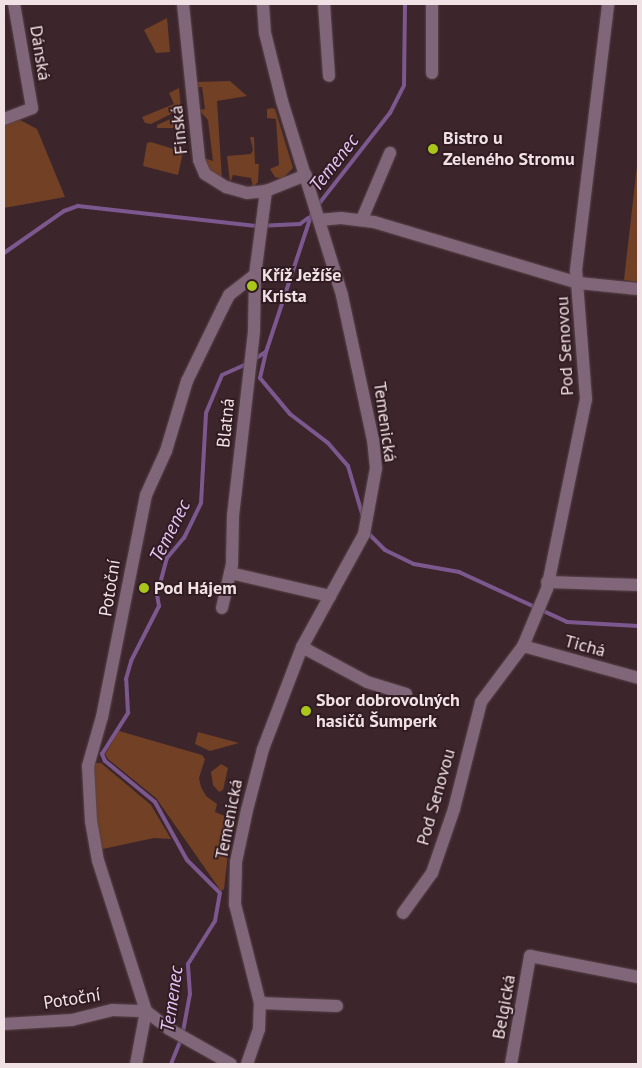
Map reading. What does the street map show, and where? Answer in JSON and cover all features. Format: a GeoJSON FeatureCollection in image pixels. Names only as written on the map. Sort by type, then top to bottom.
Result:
{"type":"FeatureCollection","features":[{"type":"Feature","properties":{"kind":"street","name":"Dánská"},"geometry":{"type":"LineString","coordinates":[[4,119],[32,108],[14,4]]}},
{"type":"Feature","properties":{"kind":"street","name":"Finská"},"geometry":{"type":"LineString","coordinates":[[183,4],[199,160],[210,179],[247,193],[266,191],[307,181]]}},
{"type":"Feature","properties":{"kind":"street","name":"Temenická"},"geometry":{"type":"LineString","coordinates":[[247,1064],[259,1029],[260,1003],[237,921],[236,862],[263,749],[302,647],[364,534],[376,468],[373,440],[349,323],[267,41],[263,4]]}},
{"type":"Feature","properties":{"kind":"street"},"geometry":{"type":"LineString","coordinates":[[324,4],[329,76]]}},
{"type":"Feature","properties":{"kind":"street"},"geometry":{"type":"LineString","coordinates":[[432,4],[432,73]]}},
{"type":"Feature","properties":{"kind":"street","name":"Pod Senovou"},"geometry":{"type":"LineString","coordinates":[[403,913],[432,872],[454,809],[481,702],[523,646],[547,589],[546,582],[586,399],[579,284],[576,270],[608,4]]}},
{"type":"Feature","properties":{"kind":"street"},"geometry":{"type":"LineString","coordinates":[[362,219],[390,153]]}},
{"type":"Feature","properties":{"kind":"street"},"geometry":{"type":"LineString","coordinates":[[255,276],[266,191]]}},
{"type":"Feature","properties":{"kind":"street"},"geometry":{"type":"LineString","coordinates":[[318,217],[362,219],[579,284]]}},
{"type":"Feature","properties":{"kind":"street","name":"Blatná"},"geometry":{"type":"LineString","coordinates":[[222,608],[230,574],[251,356],[255,276]]}},
{"type":"Feature","properties":{"kind":"street","name":"Potoční"},"geometry":{"type":"LineString","coordinates":[[136,1064],[146,1012],[98,861],[91,822],[88,766],[102,718],[146,496],[166,451],[187,380],[222,309],[229,295],[255,276]]}},
{"type":"Feature","properties":{"kind":"street","name":"Pod Senovou"},"geometry":{"type":"LineString","coordinates":[[579,284],[638,289]]}},
{"type":"Feature","properties":{"kind":"street"},"geometry":{"type":"LineString","coordinates":[[230,574],[330,596]]}},
{"type":"Feature","properties":{"kind":"street"},"geometry":{"type":"LineString","coordinates":[[546,582],[638,585]]}},
{"type":"Feature","properties":{"kind":"street","name":"Tichá"},"geometry":{"type":"LineString","coordinates":[[523,646],[638,678]]}},
{"type":"Feature","properties":{"kind":"street"},"geometry":{"type":"LineString","coordinates":[[302,647],[367,682],[406,694]]}},
{"type":"Feature","properties":{"kind":"street","name":"Belgická"},"geometry":{"type":"LineString","coordinates":[[512,1064],[530,956],[638,977]]}},
{"type":"Feature","properties":{"kind":"street"},"geometry":{"type":"LineString","coordinates":[[260,1003],[337,1006]]}},
{"type":"Feature","properties":{"kind":"street","name":"Potoční"},"geometry":{"type":"LineString","coordinates":[[4,1024],[72,1020],[112,1010],[146,1012]]}},
{"type":"Feature","properties":{"kind":"street"},"geometry":{"type":"LineString","coordinates":[[146,1012],[182,1037],[231,1064]]}},
{"type":"Feature","properties":{"kind":"shaded area"},"geometry":{"type":"Polygon","coordinates":[[[167,18],[170,52],[156,53],[144,30],[167,18]]]}},
{"type":"Feature","properties":{"kind":"shaded area"},"geometry":{"type":"Polygon","coordinates":[[[230,81],[247,96],[217,101],[222,180],[208,168],[204,158],[213,161],[208,120],[199,110],[205,109],[202,87],[197,87],[196,82],[230,81]]]}},
{"type":"Feature","properties":{"kind":"shaded area"},"geometry":{"type":"Polygon","coordinates":[[[179,88],[181,109],[151,124],[145,123],[142,117],[174,104],[169,93],[179,88]]]}},
{"type":"Feature","properties":{"kind":"shaded area"},"geometry":{"type":"Polygon","coordinates":[[[267,109],[275,109],[293,168],[282,179],[275,177],[270,169],[279,165],[276,119],[267,118],[267,109]]]}},
{"type":"Feature","properties":{"kind":"shaded area"},"geometry":{"type":"Polygon","coordinates":[[[181,114],[183,128],[157,128],[157,125],[181,114]]]}},
{"type":"Feature","properties":{"kind":"shaded area"},"geometry":{"type":"Polygon","coordinates":[[[20,120],[37,129],[65,197],[4,208],[4,125],[20,120]]]}},
{"type":"Feature","properties":{"kind":"shaded area"},"geometry":{"type":"Polygon","coordinates":[[[250,137],[254,137],[255,164],[259,164],[258,182],[253,187],[251,178],[233,175],[230,183],[227,156],[251,154],[253,150],[250,137]]]}},
{"type":"Feature","properties":{"kind":"shaded area"},"geometry":{"type":"Polygon","coordinates":[[[151,142],[183,152],[178,175],[143,166],[147,143],[151,142]]]}},
{"type":"Feature","properties":{"kind":"shaded area"},"geometry":{"type":"Polygon","coordinates":[[[638,157],[638,282],[624,280],[638,157]]]}},
{"type":"Feature","properties":{"kind":"shaded area"},"geometry":{"type":"Polygon","coordinates":[[[119,731],[202,755],[205,759],[199,778],[201,787],[206,796],[217,804],[215,812],[232,819],[224,889],[221,891],[156,798],[108,759],[105,754],[119,731]]]}},
{"type":"Feature","properties":{"kind":"shaded area"},"geometry":{"type":"Polygon","coordinates":[[[198,732],[239,743],[210,751],[195,744],[198,732]]]}},
{"type":"Feature","properties":{"kind":"shaded area"},"geometry":{"type":"Polygon","coordinates":[[[92,763],[101,763],[151,805],[171,839],[154,838],[98,850],[92,763]]]}},
{"type":"Feature","properties":{"kind":"shaded area"},"geometry":{"type":"Polygon","coordinates":[[[221,764],[228,768],[223,790],[219,792],[213,785],[211,772],[221,764]]]}},
{"type":"Feature","properties":{"kind":"waterway","name":"Temenec"},"geometry":{"type":"LineString","coordinates":[[318,205],[390,113],[404,85],[405,4]]}},
{"type":"Feature","properties":{"kind":"waterway"},"geometry":{"type":"LineString","coordinates":[[4,253],[64,211],[78,206],[257,226],[300,224],[308,218]]}},
{"type":"Feature","properties":{"kind":"waterway","name":"Temenec"},"geometry":{"type":"LineString","coordinates":[[253,360],[266,352],[312,213]]}},
{"type":"Feature","properties":{"kind":"waterway"},"geometry":{"type":"LineString","coordinates":[[266,352],[260,378],[290,414],[328,443],[348,466],[363,517]]}},
{"type":"Feature","properties":{"kind":"waterway","name":"Temenec"},"geometry":{"type":"LineString","coordinates":[[171,1064],[182,1037],[190,994],[188,964],[215,921],[220,893],[187,860],[155,802],[105,761],[102,754],[128,713],[126,679],[131,661],[159,606],[157,595],[167,558],[184,538],[201,503],[206,413],[222,375],[247,364]]}},
{"type":"Feature","properties":{"kind":"waterway"},"geometry":{"type":"LineString","coordinates":[[368,533],[385,550],[414,564],[459,572],[567,622],[638,626]]}},
{"type":"Feature","properties":{"kind":"place","name":"Bistro u Zeleného Stromu"},"geometry":{"type":"Point","coordinates":[433,149]}},
{"type":"Feature","properties":{"kind":"place","name":"Kříž Ježíše Krista"},"geometry":{"type":"Point","coordinates":[252,286]}},
{"type":"Feature","properties":{"kind":"place","name":"Pod Hájem"},"geometry":{"type":"Point","coordinates":[144,588]}},
{"type":"Feature","properties":{"kind":"place","name":"Sbor dobrovolných hasičů Šumperk"},"geometry":{"type":"Point","coordinates":[306,711]}}]}
